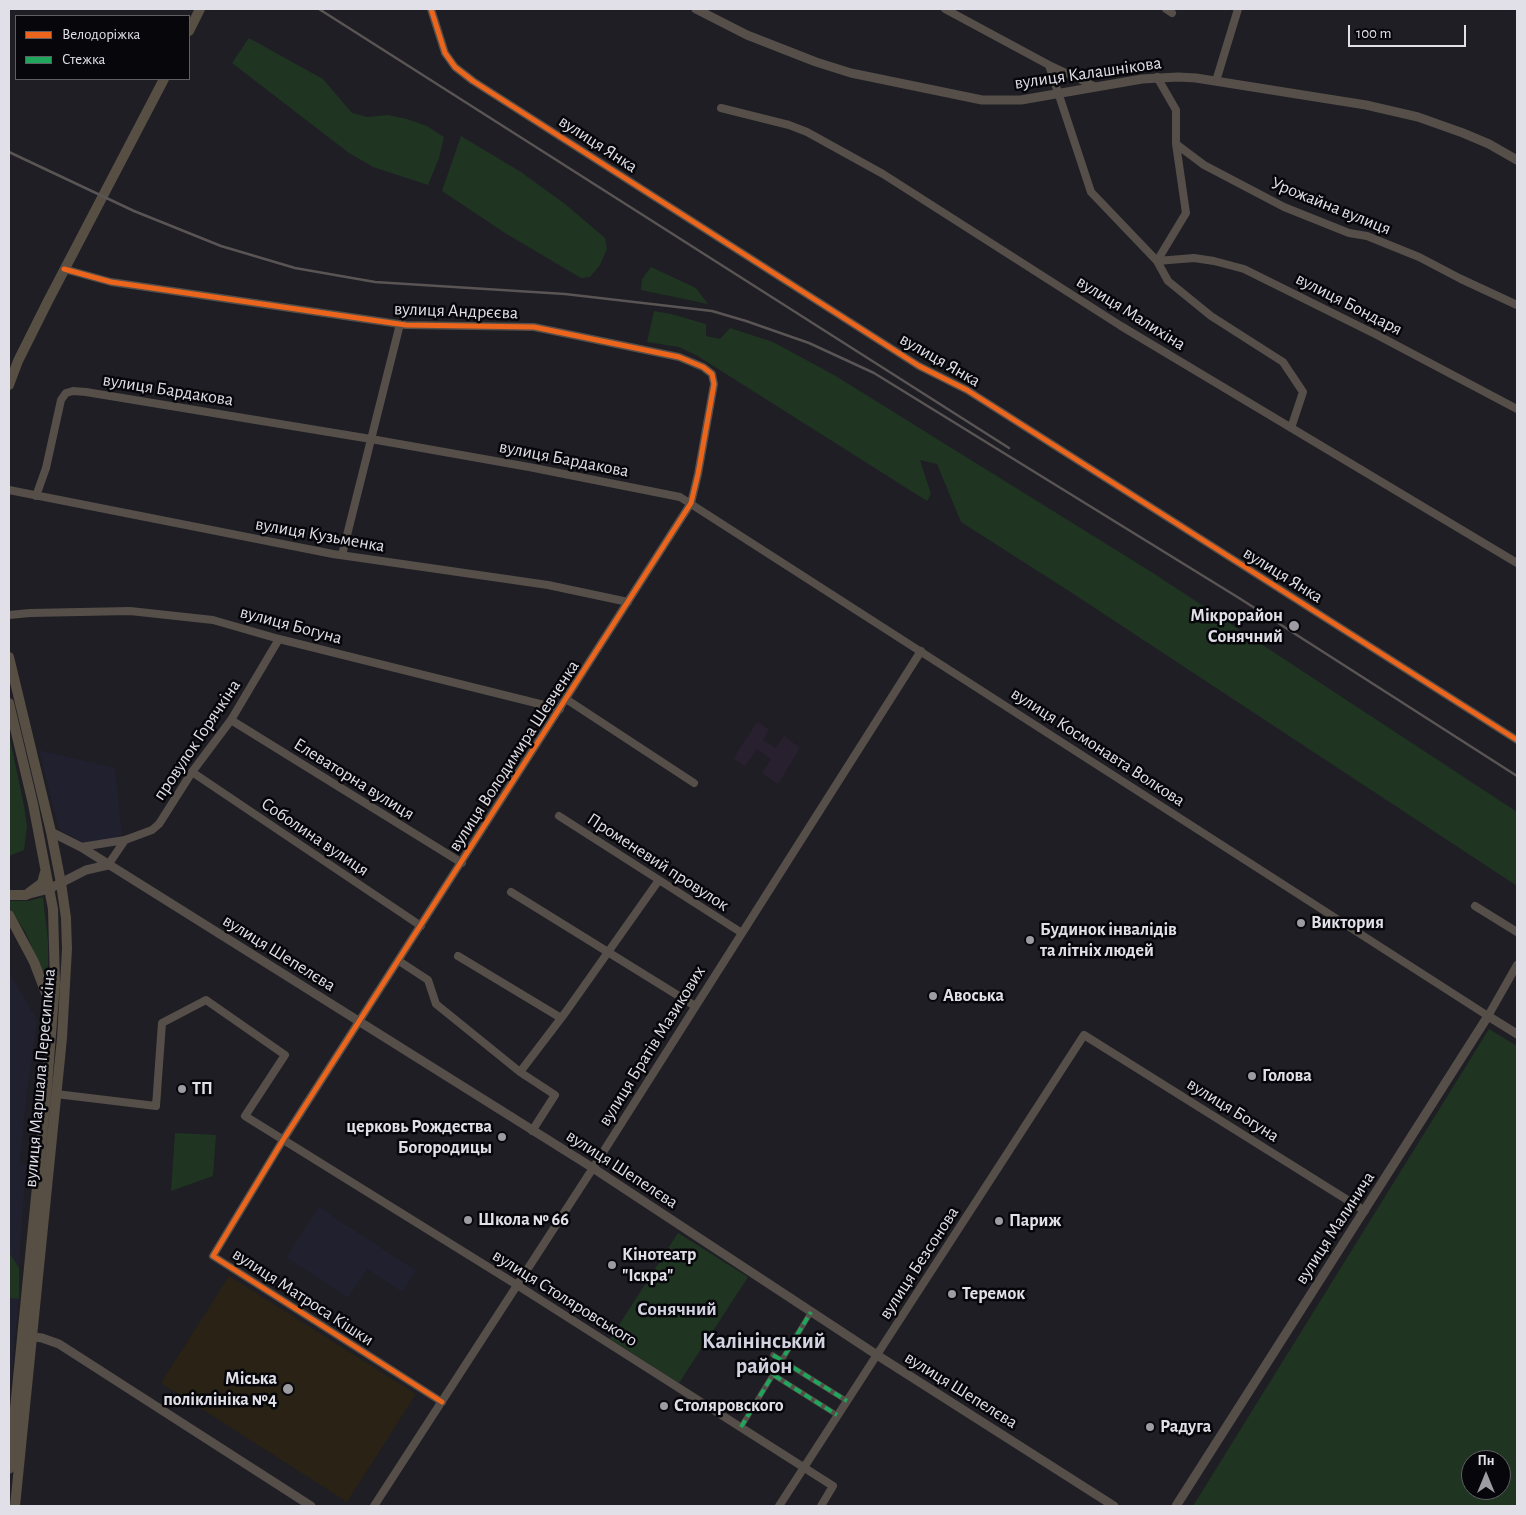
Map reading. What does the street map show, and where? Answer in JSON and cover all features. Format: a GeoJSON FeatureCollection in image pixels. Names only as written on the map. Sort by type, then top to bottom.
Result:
{"type":"FeatureCollection","features":[{"type":"Feature","properties":{"kind":"main road"},"geometry":{"type":"LineString","coordinates":[[190,29],[200,9]]}},
{"type":"Feature","properties":{"kind":"main road"},"geometry":{"type":"LineString","coordinates":[[9,385],[64,269],[163,80]]}},
{"type":"Feature","properties":{"kind":"main road","name":"вулиця Маршала Пересипкіна"},"geometry":{"type":"LineString","coordinates":[[9,657],[61,883],[66,918],[67,949],[63,1029],[15,1506]]}},
{"type":"Feature","properties":{"kind":"main road"},"geometry":{"type":"LineString","coordinates":[[9,703],[33,804],[46,871],[42,883],[26,895],[9,895]]}},
{"type":"Feature","properties":{"kind":"main road","name":"вулиця Маршала Пересипкіна"},"geometry":{"type":"LineString","coordinates":[[9,1468],[54,1014],[54,936],[46,871]]}},
{"type":"Feature","properties":{"kind":"main road"},"geometry":{"type":"LineString","coordinates":[[9,915],[34,962],[54,1014]]}},
{"type":"Feature","properties":{"kind":"street","name":"вулиця Янка"},"geometry":{"type":"LineString","coordinates":[[431,9],[445,53],[455,67],[473,80],[919,366],[967,390],[1517,740]]}},
{"type":"Feature","properties":{"kind":"street","name":"вулиця Калашнікова"},"geometry":{"type":"LineString","coordinates":[[696,9],[746,35],[816,62],[851,73],[982,100],[1021,100],[1058,92],[1157,77],[1196,78],[1366,105],[1418,116],[1489,144],[1517,160]]}},
{"type":"Feature","properties":{"kind":"street"},"geometry":{"type":"LineString","coordinates":[[945,9],[1049,65],[1094,86]]}},
{"type":"Feature","properties":{"kind":"street"},"geometry":{"type":"LineString","coordinates":[[1216,81],[1238,9]]}},
{"type":"Feature","properties":{"kind":"street"},"geometry":{"type":"LineString","coordinates":[[1049,65],[1091,192],[1157,261],[1168,281],[1212,316],[1283,362],[1303,392],[1291,428]]}},
{"type":"Feature","properties":{"kind":"street"},"geometry":{"type":"LineString","coordinates":[[1157,77],[1176,110],[1176,144],[1186,213],[1157,261]]}},
{"type":"Feature","properties":{"kind":"street","name":"вулиця Малихіна"},"geometry":{"type":"LineString","coordinates":[[721,108],[789,125],[822,139],[904,185],[944,214],[1122,326],[1517,563]]}},
{"type":"Feature","properties":{"kind":"street","name":"Урожайна вулиця"},"geometry":{"type":"LineString","coordinates":[[1176,144],[1204,165],[1284,207],[1349,233],[1366,236],[1419,257],[1517,305]]}},
{"type":"Feature","properties":{"kind":"street","name":"вулиця Бондаря"},"geometry":{"type":"LineString","coordinates":[[1157,261],[1194,258],[1244,269],[1379,336],[1517,409]]}},
{"type":"Feature","properties":{"kind":"street","name":"вулиця Андрєєва"},"geometry":{"type":"LineString","coordinates":[[64,269],[111,282],[400,324],[534,327],[679,357],[703,367],[712,374],[714,384],[691,503]]}},
{"type":"Feature","properties":{"kind":"street","name":"вулиця Андрєєва"},"geometry":{"type":"LineString","coordinates":[[371,439],[400,324]]}},
{"type":"Feature","properties":{"kind":"street","name":"вулиця Бардакова"},"geometry":{"type":"LineString","coordinates":[[36,496],[46,468],[61,400],[66,394],[73,391],[520,465],[670,494],[691,503]]}},
{"type":"Feature","properties":{"kind":"street"},"geometry":{"type":"LineString","coordinates":[[342,555],[371,439]]}},
{"type":"Feature","properties":{"kind":"street","name":"вулиця Кузьменка"},"geometry":{"type":"LineString","coordinates":[[9,490],[342,555],[548,585],[628,602]]}},
{"type":"Feature","properties":{"kind":"street","name":"вулиця Володимира Шевченка"},"geometry":{"type":"LineString","coordinates":[[284,1140],[691,503]]}},
{"type":"Feature","properties":{"kind":"street","name":"вулиця Космонавта Волкова"},"geometry":{"type":"LineString","coordinates":[[691,503],[1488,1016]]}},
{"type":"Feature","properties":{"kind":"street","name":"вулиця Богуна"},"geometry":{"type":"LineString","coordinates":[[9,615],[130,611],[213,620],[279,639],[560,709]]}},
{"type":"Feature","properties":{"kind":"street","name":"провулок Горячкіна"},"geometry":{"type":"LineString","coordinates":[[82,847],[125,840],[152,830],[159,824],[192,772],[231,720],[279,639]]}},
{"type":"Feature","properties":{"kind":"street","name":"вулиця Братів Мазикових"},"geometry":{"type":"LineString","coordinates":[[374,1506],[593,1168],[920,651]]}},
{"type":"Feature","properties":{"kind":"street"},"geometry":{"type":"LineString","coordinates":[[566,699],[694,783]]}},
{"type":"Feature","properties":{"kind":"street","name":"Елеваторна вулиця"},"geometry":{"type":"LineString","coordinates":[[231,720],[462,863]]}},
{"type":"Feature","properties":{"kind":"street","name":"Соболина вулиця"},"geometry":{"type":"LineString","coordinates":[[192,772],[421,926]]}},
{"type":"Feature","properties":{"kind":"street","name":"Променевий провулок"},"geometry":{"type":"LineString","coordinates":[[559,816],[742,933]]}},
{"type":"Feature","properties":{"kind":"street","name":"вулиця Шепелєва"},"geometry":{"type":"LineString","coordinates":[[50,832],[82,847],[359,1023],[593,1168],[877,1355],[1114,1506]]}},
{"type":"Feature","properties":{"kind":"street"},"geometry":{"type":"LineString","coordinates":[[26,895],[49,889],[86,870],[108,865],[125,840]]}},
{"type":"Feature","properties":{"kind":"street"},"geometry":{"type":"LineString","coordinates":[[520,1072],[561,1018],[659,880]]}},
{"type":"Feature","properties":{"kind":"street"},"geometry":{"type":"LineString","coordinates":[[511,892],[695,1006]]}},
{"type":"Feature","properties":{"kind":"street"},"geometry":{"type":"LineString","coordinates":[[1475,906],[1517,932]]}},
{"type":"Feature","properties":{"kind":"street"},"geometry":{"type":"LineString","coordinates":[[458,956],[561,1018]]}},
{"type":"Feature","properties":{"kind":"street"},"geometry":{"type":"LineString","coordinates":[[399,962],[428,980],[436,1004],[520,1072],[555,1095],[532,1131]]}},
{"type":"Feature","properties":{"kind":"street","name":"вулиця Малинича"},"geometry":{"type":"LineString","coordinates":[[1176,1506],[1488,1016],[1517,965]]}},
{"type":"Feature","properties":{"kind":"street","name":"вулиця Столяровського"},"geometry":{"type":"LineString","coordinates":[[56,1094],[156,1106],[162,1023],[206,1000],[285,1055],[245,1116],[517,1285],[833,1486],[821,1506]]}},
{"type":"Feature","properties":{"kind":"street"},"geometry":{"type":"LineString","coordinates":[[1488,1016],[1517,1034]]}},
{"type":"Feature","properties":{"kind":"street","name":"вулиця Богуна"},"geometry":{"type":"LineString","coordinates":[[1084,1036],[1365,1211]]}},
{"type":"Feature","properties":{"kind":"street","name":"вулиця Безсонова"},"geometry":{"type":"LineString","coordinates":[[779,1506],[1084,1036]]}},
{"type":"Feature","properties":{"kind":"street","name":"вулиця Матроса Кішки"},"geometry":{"type":"LineString","coordinates":[[284,1140],[212,1256],[442,1402]]}},
{"type":"Feature","properties":{"kind":"street"},"geometry":{"type":"LineString","coordinates":[[741,1428],[811,1312]]}},
{"type":"Feature","properties":{"kind":"street"},"geometry":{"type":"LineString","coordinates":[[21,1335],[33,1336],[59,1344],[311,1506]]}},
{"type":"Feature","properties":{"kind":"street"},"geometry":{"type":"LineString","coordinates":[[772,1356],[847,1401]]}},
{"type":"Feature","properties":{"kind":"street"},"geometry":{"type":"LineString","coordinates":[[764,1369],[837,1415]]}},
{"type":"Feature","properties":{"kind":"shaded area"},"geometry":{"type":"Polygon","coordinates":[[[757,722],[769,729],[763,740],[776,748],[784,736],[800,748],[778,784],[762,773],[771,759],[757,749],[745,766],[733,759],[757,722]]]}},
{"type":"Feature","properties":{"kind":"shaded area"},"geometry":{"type":"Polygon","coordinates":[[[39,750],[115,768],[122,834],[94,848],[59,830],[39,750]]]}},
{"type":"Feature","properties":{"kind":"shaded area"},"geometry":{"type":"Polygon","coordinates":[[[9,972],[37,1020],[26,1098],[20,1163],[26,1164],[19,1268],[9,1252],[9,972]]]}},
{"type":"Feature","properties":{"kind":"shaded area"},"geometry":{"type":"Polygon","coordinates":[[[319,1207],[416,1271],[402,1292],[367,1269],[348,1298],[286,1257],[319,1207]]]}},
{"type":"Feature","properties":{"kind":"shaded area","name":"Міська поліклініка №4"},"geometry":{"type":"Polygon","coordinates":[[[229,1276],[416,1394],[347,1502],[161,1383],[229,1276]]]}},
{"type":"Feature","properties":{"kind":"shaded area"},"geometry":{"type":"Polygon","coordinates":[[[9,1298],[19,1299],[9,1397],[9,1298]]]}},
{"type":"Feature","properties":{"kind":"green space"},"geometry":{"type":"Polygon","coordinates":[[[249,38],[323,79],[352,113],[367,117],[388,115],[407,119],[427,126],[444,137],[439,158],[428,185],[373,167],[349,153],[232,63],[249,38]]]}},
{"type":"Feature","properties":{"kind":"green space"},"geometry":{"type":"Polygon","coordinates":[[[461,136],[521,172],[565,204],[605,238],[607,249],[600,265],[590,277],[581,278],[505,233],[442,191],[461,136]]]}},
{"type":"Feature","properties":{"kind":"green space"},"geometry":{"type":"Polygon","coordinates":[[[651,267],[696,288],[708,304],[641,290],[642,279],[651,267]]]}},
{"type":"Feature","properties":{"kind":"green space"},"geometry":{"type":"Polygon","coordinates":[[[654,311],[706,324],[706,336],[720,339],[730,328],[773,342],[834,375],[1153,573],[1517,812],[1517,886],[961,522],[937,464],[920,460],[931,494],[927,501],[696,355],[679,347],[647,342],[654,311]]]}},
{"type":"Feature","properties":{"kind":"green space"},"geometry":{"type":"Polygon","coordinates":[[[9,734],[27,827],[24,850],[9,856],[9,734]]]}},
{"type":"Feature","properties":{"kind":"green space"},"geometry":{"type":"Polygon","coordinates":[[[43,897],[48,942],[48,986],[26,933],[9,907],[9,901],[29,901],[43,897]]]}},
{"type":"Feature","properties":{"kind":"green space"},"geometry":{"type":"Polygon","coordinates":[[[1489,1029],[1517,1046],[1517,1506],[1193,1506],[1489,1029]]]}},
{"type":"Feature","properties":{"kind":"green space"},"geometry":{"type":"Polygon","coordinates":[[[175,1133],[216,1135],[213,1176],[171,1191],[175,1133]]]}},
{"type":"Feature","properties":{"kind":"green space"},"geometry":{"type":"Polygon","coordinates":[[[678,1233],[748,1277],[679,1383],[610,1339],[678,1233]]]}},
{"type":"Feature","properties":{"kind":"green space"},"geometry":{"type":"Polygon","coordinates":[[[9,1252],[19,1268],[19,1299],[9,1298],[9,1252]]]}},
{"type":"Feature","properties":{"kind":"railway"},"geometry":{"type":"LineString","coordinates":[[319,9],[1009,448]]}},
{"type":"Feature","properties":{"kind":"railway"},"geometry":{"type":"LineString","coordinates":[[9,152],[134,211],[221,246],[295,268],[375,282],[565,294],[712,311],[809,343],[874,373],[1239,598],[1517,776]]}},
{"type":"Feature","properties":{"kind":"marked path"},"geometry":{"type":"LineString","coordinates":[[741,1427],[811,1312]]}},
{"type":"Feature","properties":{"kind":"marked path"},"geometry":{"type":"LineString","coordinates":[[773,1355],[847,1401]]}},
{"type":"Feature","properties":{"kind":"marked path"},"geometry":{"type":"LineString","coordinates":[[764,1369],[837,1415]]}},
{"type":"Feature","properties":{"kind":"cycle path"},"geometry":{"type":"LineString","coordinates":[[431,9],[445,53],[455,67],[473,81],[919,366],[967,390],[1517,740]]}},
{"type":"Feature","properties":{"kind":"cycle path"},"geometry":{"type":"LineString","coordinates":[[64,269],[111,282],[406,325],[534,327],[679,357],[703,367],[712,374],[714,384],[691,503],[283,1140],[213,1256],[442,1402]]}},
{"type":"Feature","properties":{"kind":"place","name":"Мікрорайон Сонячний"},"geometry":{"type":"Point","coordinates":[1294,626]}},
{"type":"Feature","properties":{"kind":"place","name":"Виктория"},"geometry":{"type":"Point","coordinates":[1301,923]}},
{"type":"Feature","properties":{"kind":"place","name":"Будинок інвалідів та літніх людей"},"geometry":{"type":"Point","coordinates":[1030,940]}},
{"type":"Feature","properties":{"kind":"place","name":"Авоська"},"geometry":{"type":"Point","coordinates":[933,996]}},
{"type":"Feature","properties":{"kind":"place","name":"Голова"},"geometry":{"type":"Point","coordinates":[1252,1076]}},
{"type":"Feature","properties":{"kind":"place","name":"ТП"},"geometry":{"type":"Point","coordinates":[182,1089]}},
{"type":"Feature","properties":{"kind":"place","name":"церковь Рождества Богородицы"},"geometry":{"type":"Point","coordinates":[502,1137]}},
{"type":"Feature","properties":{"kind":"place","name":"Школа № 66"},"geometry":{"type":"Point","coordinates":[468,1220]}},
{"type":"Feature","properties":{"kind":"place","name":"Париж"},"geometry":{"type":"Point","coordinates":[999,1221]}},
{"type":"Feature","properties":{"kind":"place","name":"Кінотеатр \"Іскра\""},"geometry":{"type":"Point","coordinates":[612,1265]}},
{"type":"Feature","properties":{"kind":"place","name":"Теремок"},"geometry":{"type":"Point","coordinates":[952,1294]}},
{"type":"Feature","properties":{"kind":"place","name":"Міська поліклініка №4"},"geometry":{"type":"Point","coordinates":[288,1389]}},
{"type":"Feature","properties":{"kind":"place","name":"Столяровского"},"geometry":{"type":"Point","coordinates":[664,1406]}},
{"type":"Feature","properties":{"kind":"place","name":"Радуга"},"geometry":{"type":"Point","coordinates":[1150,1427]}},
{"type":"Feature","properties":{"kind":"district","name":"Сонячний"},"geometry":{"type":"Point","coordinates":[677,1309]}},
{"type":"Feature","properties":{"kind":"district","name":"Калінінський район"},"geometry":{"type":"Point","coordinates":[764,1354]}}]}
